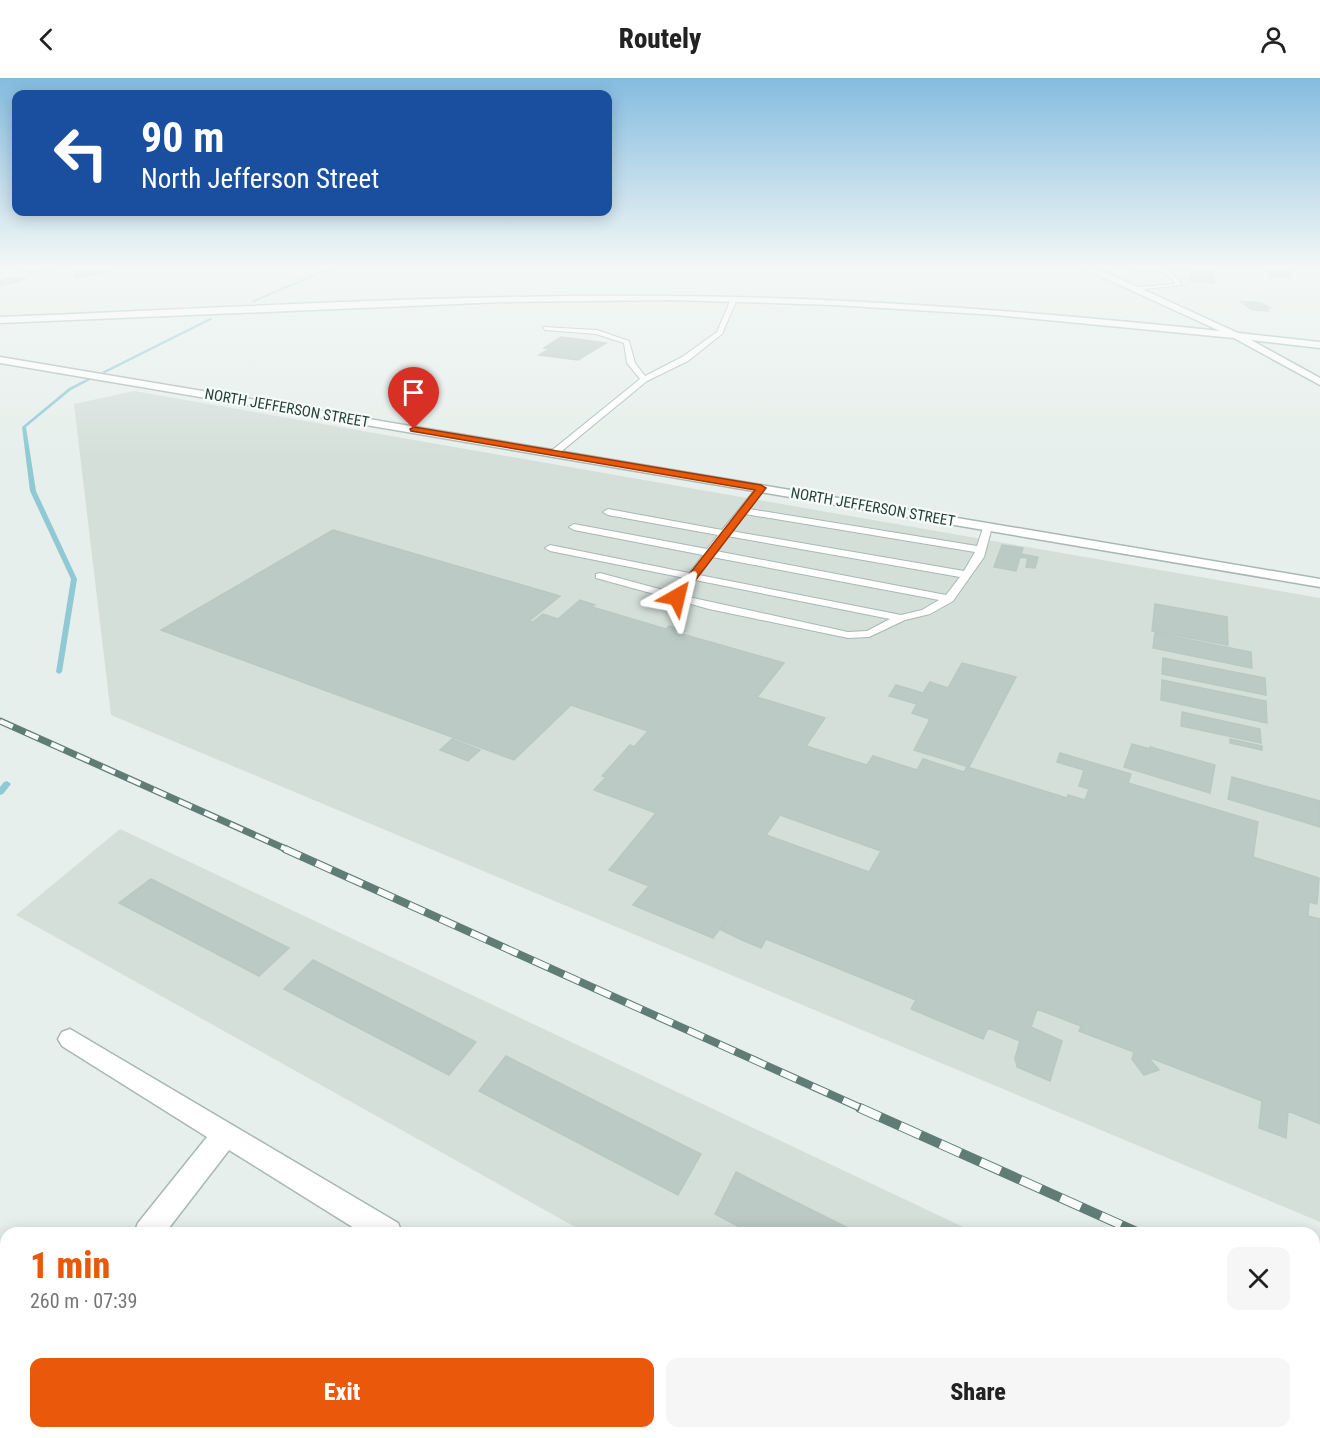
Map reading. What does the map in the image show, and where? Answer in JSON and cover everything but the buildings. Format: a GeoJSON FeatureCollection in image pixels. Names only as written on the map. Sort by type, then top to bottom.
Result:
{"type":"FeatureCollection","features":[{"type":"Feature","properties":{"kind":"street"},"geometry":{"type":"LineString","coordinates":[[1184,329],[1320,346]]}},
{"type":"Feature","properties":{"kind":"street"},"geometry":{"type":"LineString","coordinates":[[1226,329],[1320,382]]}},
{"type":"Feature","properties":{"kind":"street"},"geometry":{"type":"LineString","coordinates":[[1294,367],[1287,355],[1291,351],[1320,346]]}},
{"type":"Feature","properties":{"kind":"street","name":"NORTH JEFFERSON STREET"},"geometry":{"type":"LineString","coordinates":[[0,360],[1320,583]]}},
{"type":"Feature","properties":{"kind":"street"},"geometry":{"type":"LineString","coordinates":[[70,1039],[378,1227]]}},
{"type":"Feature","properties":{"kind":"street"},"geometry":{"type":"LineString","coordinates":[[153,1227],[225,1134]]}},
{"type":"Feature","properties":{"kind":"lane"},"geometry":{"type":"LineString","coordinates":[[564,329],[597,332],[627,342],[632,363],[644,379]]}},
{"type":"Feature","properties":{"kind":"lane"},"geometry":{"type":"LineString","coordinates":[[554,453],[644,379],[685,358],[720,333],[721,329]]}},
{"type":"Feature","properties":{"kind":"lane"},"geometry":{"type":"LineString","coordinates":[[677,597],[724,533],[761,488]]}},
{"type":"Feature","properties":{"kind":"lane"},"geometry":{"type":"LineString","coordinates":[[743,511],[980,550]]}},
{"type":"Feature","properties":{"kind":"lane"},"geometry":{"type":"LineString","coordinates":[[608,512],[967,575]]}},
{"type":"Feature","properties":{"kind":"lane"},"geometry":{"type":"LineString","coordinates":[[573,527],[949,599]]}},
{"type":"Feature","properties":{"kind":"lane"},"geometry":{"type":"LineString","coordinates":[[600,576],[677,597],[848,635],[869,634],[901,618],[926,612],[949,599],[967,575],[980,550],[987,527]]}},
{"type":"Feature","properties":{"kind":"lane"},"geometry":{"type":"LineString","coordinates":[[550,548],[901,618]]}},
{"type":"Feature","properties":{"kind":"shaded area"},"geometry":{"type":"Polygon","coordinates":[[[134,391],[1320,598],[1320,1222],[111,715],[74,404],[134,391]]]}},
{"type":"Feature","properties":{"kind":"shaded area"},"geometry":{"type":"Polygon","coordinates":[[[120,829],[963,1227],[575,1227],[16,915],[120,829]]]}},
{"type":"Feature","properties":{"kind":"waterway"},"geometry":{"type":"LineString","coordinates":[[104,372],[190,329]]}},
{"type":"Feature","properties":{"kind":"waterway"},"geometry":{"type":"LineString","coordinates":[[59,672],[74,579],[33,491],[24,427],[70,389],[90,379]]}},
{"type":"Feature","properties":{"kind":"waterway"},"geometry":{"type":"LineString","coordinates":[[0,792],[7,784]]}},
{"type":"Feature","properties":{"kind":"railway"},"geometry":{"type":"LineString","coordinates":[[0,721],[288,850]]}},
{"type":"Feature","properties":{"kind":"railway"},"geometry":{"type":"LineString","coordinates":[[285,849],[863,1109]]}},
{"type":"Feature","properties":{"kind":"railway"},"geometry":{"type":"LineString","coordinates":[[860,1108],[1126,1227]]}},
{"type":"Feature","properties":{"kind":"route"},"geometry":{"type":"LineString","coordinates":[[414,429],[761,488],[724,533],[677,597]]}}]}
